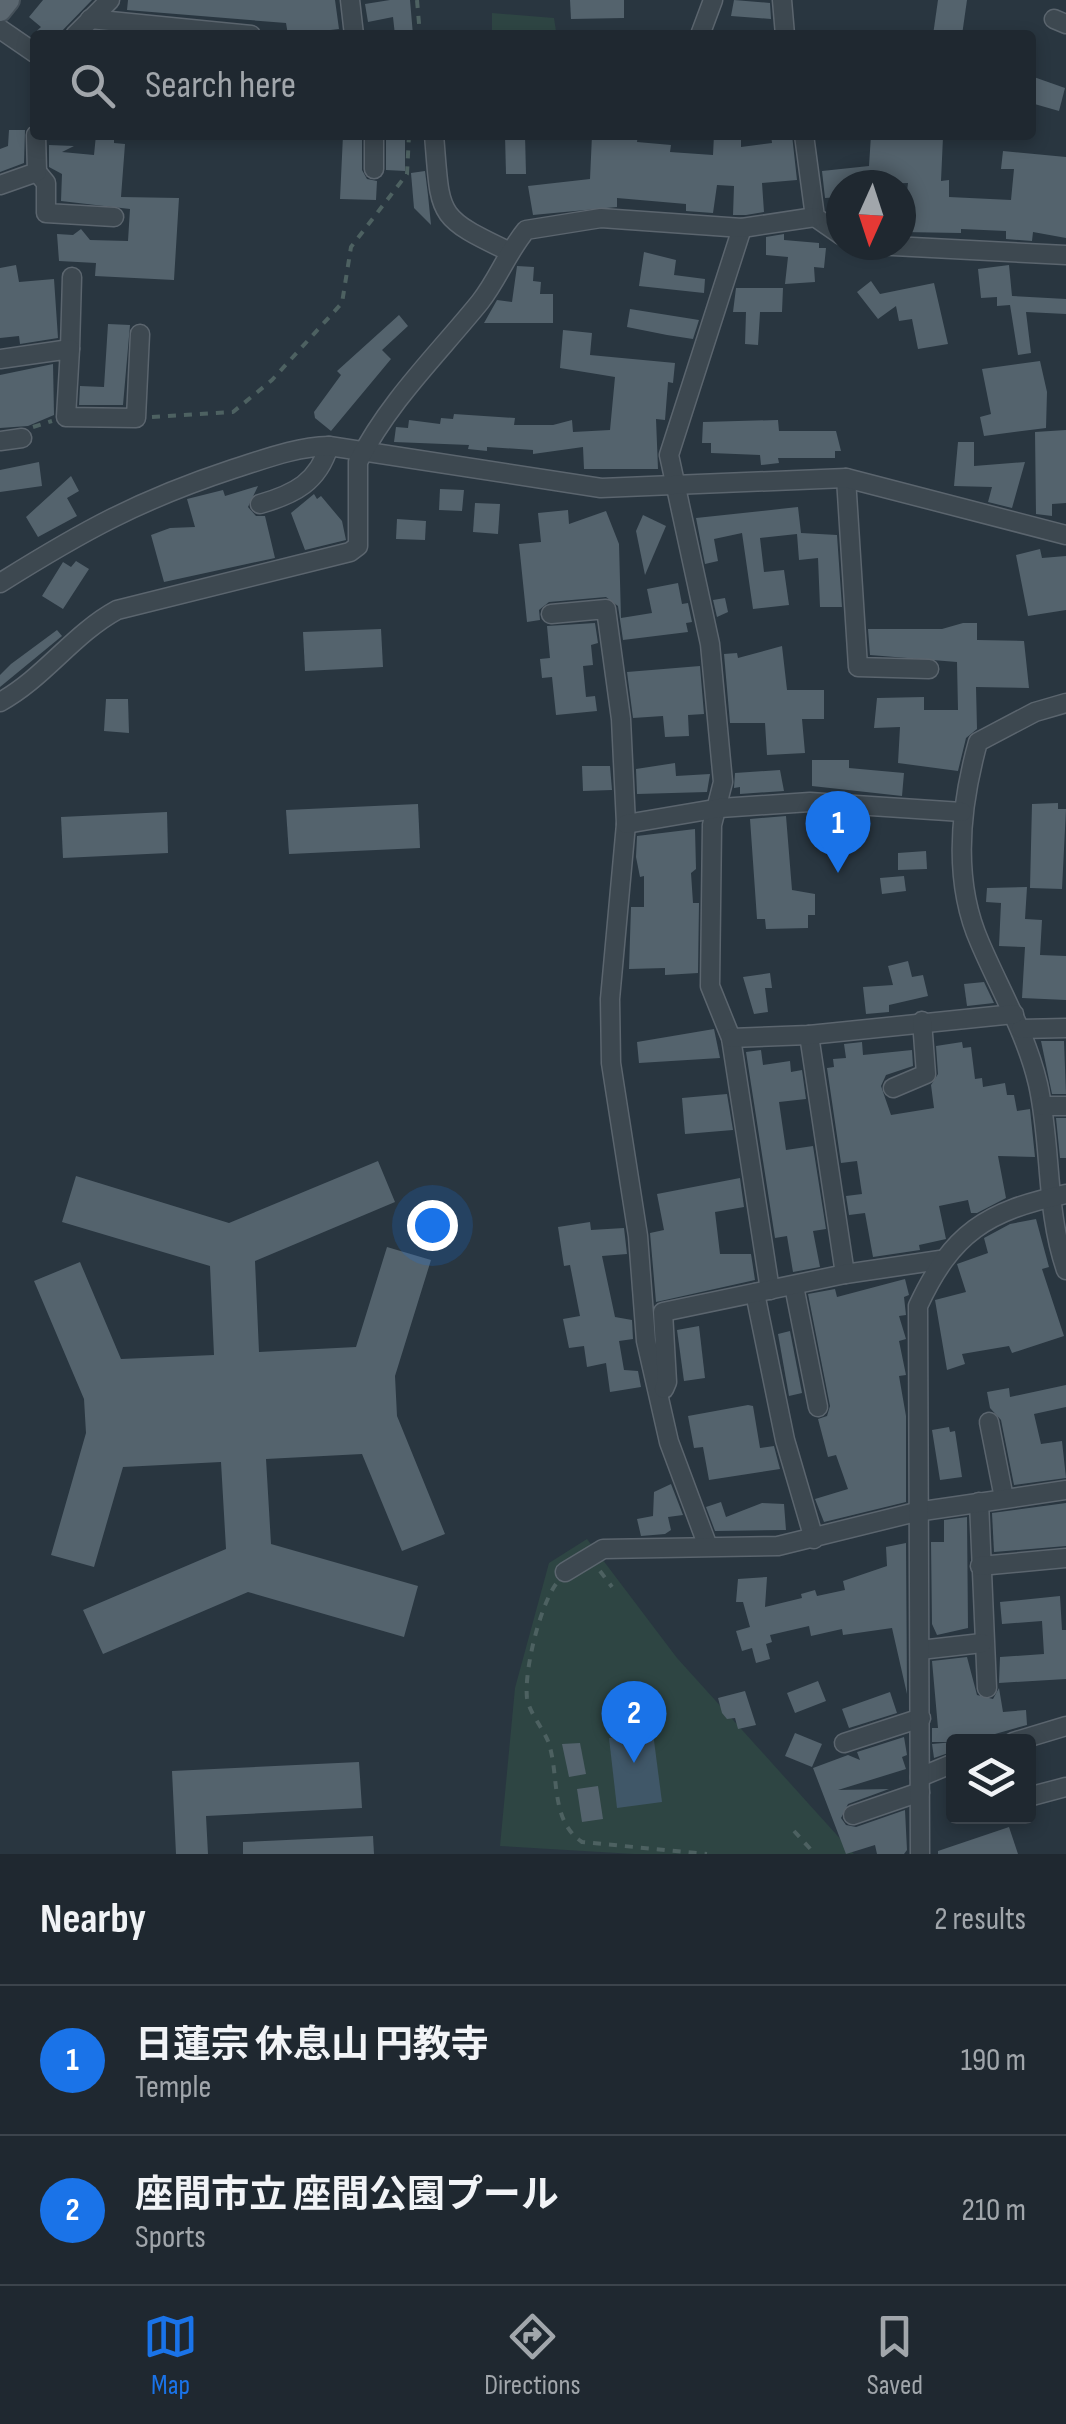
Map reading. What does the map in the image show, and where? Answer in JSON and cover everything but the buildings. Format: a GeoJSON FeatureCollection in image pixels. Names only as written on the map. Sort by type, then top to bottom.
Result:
{"type":"FeatureCollection","features":[{"type":"Feature","properties":{"kind":"main road"},"geometry":{"type":"LineString","coordinates":[[0,10],[8,0]]}},
{"type":"Feature","properties":{"kind":"street"},"geometry":{"type":"LineString","coordinates":[[80,30],[110,0]]}},
{"type":"Feature","properties":{"kind":"street"},"geometry":{"type":"LineString","coordinates":[[350,0],[353,30]]}},
{"type":"Feature","properties":{"kind":"street"},"geometry":{"type":"LineString","coordinates":[[702,30],[713,0]]}},
{"type":"Feature","properties":{"kind":"street"},"geometry":{"type":"LineString","coordinates":[[782,0],[785,30]]}},
{"type":"Feature","properties":{"kind":"street"},"geometry":{"type":"LineString","coordinates":[[90,19],[201,30]]}},
{"type":"Feature","properties":{"kind":"street"},"geometry":{"type":"LineString","coordinates":[[0,30],[30,50]]}},
{"type":"Feature","properties":{"kind":"street"},"geometry":{"type":"LineString","coordinates":[[36,140],[37,172],[46,183],[46,214],[114,217]]}},
{"type":"Feature","properties":{"kind":"street"},"geometry":{"type":"LineString","coordinates":[[374,140],[374,169]]}},
{"type":"Feature","properties":{"kind":"street"},"geometry":{"type":"LineString","coordinates":[[435,140],[444,214],[455,225],[508,251]]}},
{"type":"Feature","properties":{"kind":"street"},"geometry":{"type":"LineString","coordinates":[[805,140],[815,216],[826,224]]}},
{"type":"Feature","properties":{"kind":"street"},"geometry":{"type":"LineString","coordinates":[[0,186],[37,172]]}},
{"type":"Feature","properties":{"kind":"street"},"geometry":{"type":"LineString","coordinates":[[0,702],[28,686],[100,619],[117,610],[350,552],[358,546],[358,462],[363,452],[392,404],[482,299],[508,251],[526,230],[601,218],[742,228],[815,216]]}},
{"type":"Feature","properties":{"kind":"street"},"geometry":{"type":"LineString","coordinates":[[742,228],[671,438],[672,482],[710,644],[723,782],[720,808],[712,824],[710,986],[731,1038],[785,1440],[814,1539]]}},
{"type":"Feature","properties":{"kind":"street"},"geometry":{"type":"LineString","coordinates":[[916,247],[1066,256]]}},
{"type":"Feature","properties":{"kind":"street"},"geometry":{"type":"LineString","coordinates":[[72,277],[66,417],[136,418],[140,334]]}},
{"type":"Feature","properties":{"kind":"street"},"geometry":{"type":"LineString","coordinates":[[0,358],[70,349]]}},
{"type":"Feature","properties":{"kind":"street"},"geometry":{"type":"LineString","coordinates":[[0,442],[22,438]]}},
{"type":"Feature","properties":{"kind":"street"},"geometry":{"type":"LineString","coordinates":[[260,504],[303,489],[324,464],[329,446]]}},
{"type":"Feature","properties":{"kind":"street"},"geometry":{"type":"LineString","coordinates":[[0,584],[96,523],[155,495],[302,447],[329,446],[548,483],[601,488],[672,482],[846,478],[1066,536]]}},
{"type":"Feature","properties":{"kind":"street"},"geometry":{"type":"LineString","coordinates":[[846,478],[858,667],[929,669]]}},
{"type":"Feature","properties":{"kind":"street"},"geometry":{"type":"LineString","coordinates":[[551,614],[606,609],[620,719],[626,824],[610,1000],[610,1063],[638,1236],[646,1341],[669,1442],[707,1544]]}},
{"type":"Feature","properties":{"kind":"street"},"geometry":{"type":"LineString","coordinates":[[1066,703],[1035,712],[978,742],[962,812],[967,904],[978,941],[1018,1022],[1043,1106],[1048,1200],[1066,1270]]}},
{"type":"Feature","properties":{"kind":"street"},"geometry":{"type":"LineString","coordinates":[[626,824],[720,808],[810,802],[962,812]]}},
{"type":"Feature","properties":{"kind":"street"},"geometry":{"type":"LineString","coordinates":[[731,1038],[808,1035],[922,1021],[1018,1022],[1066,1028]]}},
{"type":"Feature","properties":{"kind":"street"},"geometry":{"type":"LineString","coordinates":[[893,1088],[926,1074],[922,1021]]}},
{"type":"Feature","properties":{"kind":"street"},"geometry":{"type":"LineString","coordinates":[[808,1035],[845,1274]]}},
{"type":"Feature","properties":{"kind":"street"},"geometry":{"type":"LineString","coordinates":[[1043,1106],[1066,1106]]}},
{"type":"Feature","properties":{"kind":"street"},"geometry":{"type":"LineString","coordinates":[[920,1854],[918,1306],[940,1260],[974,1227],[1066,1194]]}},
{"type":"Feature","properties":{"kind":"street"},"geometry":{"type":"LineString","coordinates":[[661,1394],[667,1382],[664,1312],[845,1274],[940,1260]]}},
{"type":"Feature","properties":{"kind":"street"},"geometry":{"type":"LineString","coordinates":[[794,1286],[818,1407]]}},
{"type":"Feature","properties":{"kind":"street"},"geometry":{"type":"LineString","coordinates":[[989,1422],[1004,1498]]}},
{"type":"Feature","properties":{"kind":"street"},"geometry":{"type":"LineString","coordinates":[[565,1572],[603,1550],[707,1544],[778,1546],[916,1512],[1066,1490]]}},
{"type":"Feature","properties":{"kind":"street"},"geometry":{"type":"LineString","coordinates":[[979,1502],[982,1643],[987,1688]]}},
{"type":"Feature","properties":{"kind":"street"},"geometry":{"type":"LineString","coordinates":[[980,1566],[1066,1558]]}},
{"type":"Feature","properties":{"kind":"street"},"geometry":{"type":"LineString","coordinates":[[920,1650],[982,1643]]}},
{"type":"Feature","properties":{"kind":"street"},"geometry":{"type":"LineString","coordinates":[[844,1743],[921,1718]]}},
{"type":"Feature","properties":{"kind":"street"},"geometry":{"type":"LineString","coordinates":[[1036,1735],[1066,1726]]}},
{"type":"Feature","properties":{"kind":"street"},"geometry":{"type":"LineString","coordinates":[[853,1815],[920,1784],[946,1767]]}},
{"type":"Feature","properties":{"kind":"street"},"geometry":{"type":"LineString","coordinates":[[1036,1795],[1066,1788]]}},
{"type":"Feature","properties":{"kind":"path"},"geometry":{"type":"LineString","coordinates":[[417,0],[420,30]]}},
{"type":"Feature","properties":{"kind":"path"},"geometry":{"type":"LineString","coordinates":[[136,418],[233,412],[272,380],[342,303],[351,247],[407,174],[409,140]]}},
{"type":"Feature","properties":{"kind":"path"},"geometry":{"type":"LineString","coordinates":[[22,438],[37,424],[66,417]]}},
{"type":"Feature","properties":{"kind":"path"},"geometry":{"type":"LineString","coordinates":[[565,1572],[549,1594],[538,1624],[527,1699],[549,1744],[560,1810],[573,1836],[582,1842],[707,1854]]}},
{"type":"Feature","properties":{"kind":"path"},"geometry":{"type":"LineString","coordinates":[[794,1831],[815,1854]]}},
{"type":"Feature","properties":{"kind":"green space"},"geometry":{"type":"Polygon","coordinates":[[[492,13],[554,18],[556,30],[492,30],[492,13]]]}},
{"type":"Feature","properties":{"kind":"green space"},"geometry":{"type":"Polygon","coordinates":[[[587,1539],[677,1658],[854,1854],[634,1854],[500,1846],[515,1688],[549,1563],[587,1539]]]}},
{"type":"Feature","properties":{"kind":"water"},"geometry":{"type":"Polygon","coordinates":[[[653,1733],[662,1802],[617,1808],[609,1738],[653,1733]]]}},
{"type":"Feature","properties":{"kind":"place","name":"日蓮宗 休息山 円教寺"},"geometry":{"type":"Point","coordinates":[838,873]}},
{"type":"Feature","properties":{"kind":"place","name":"座間市立 座間公園プール"},"geometry":{"type":"Point","coordinates":[634,1763]}}]}
